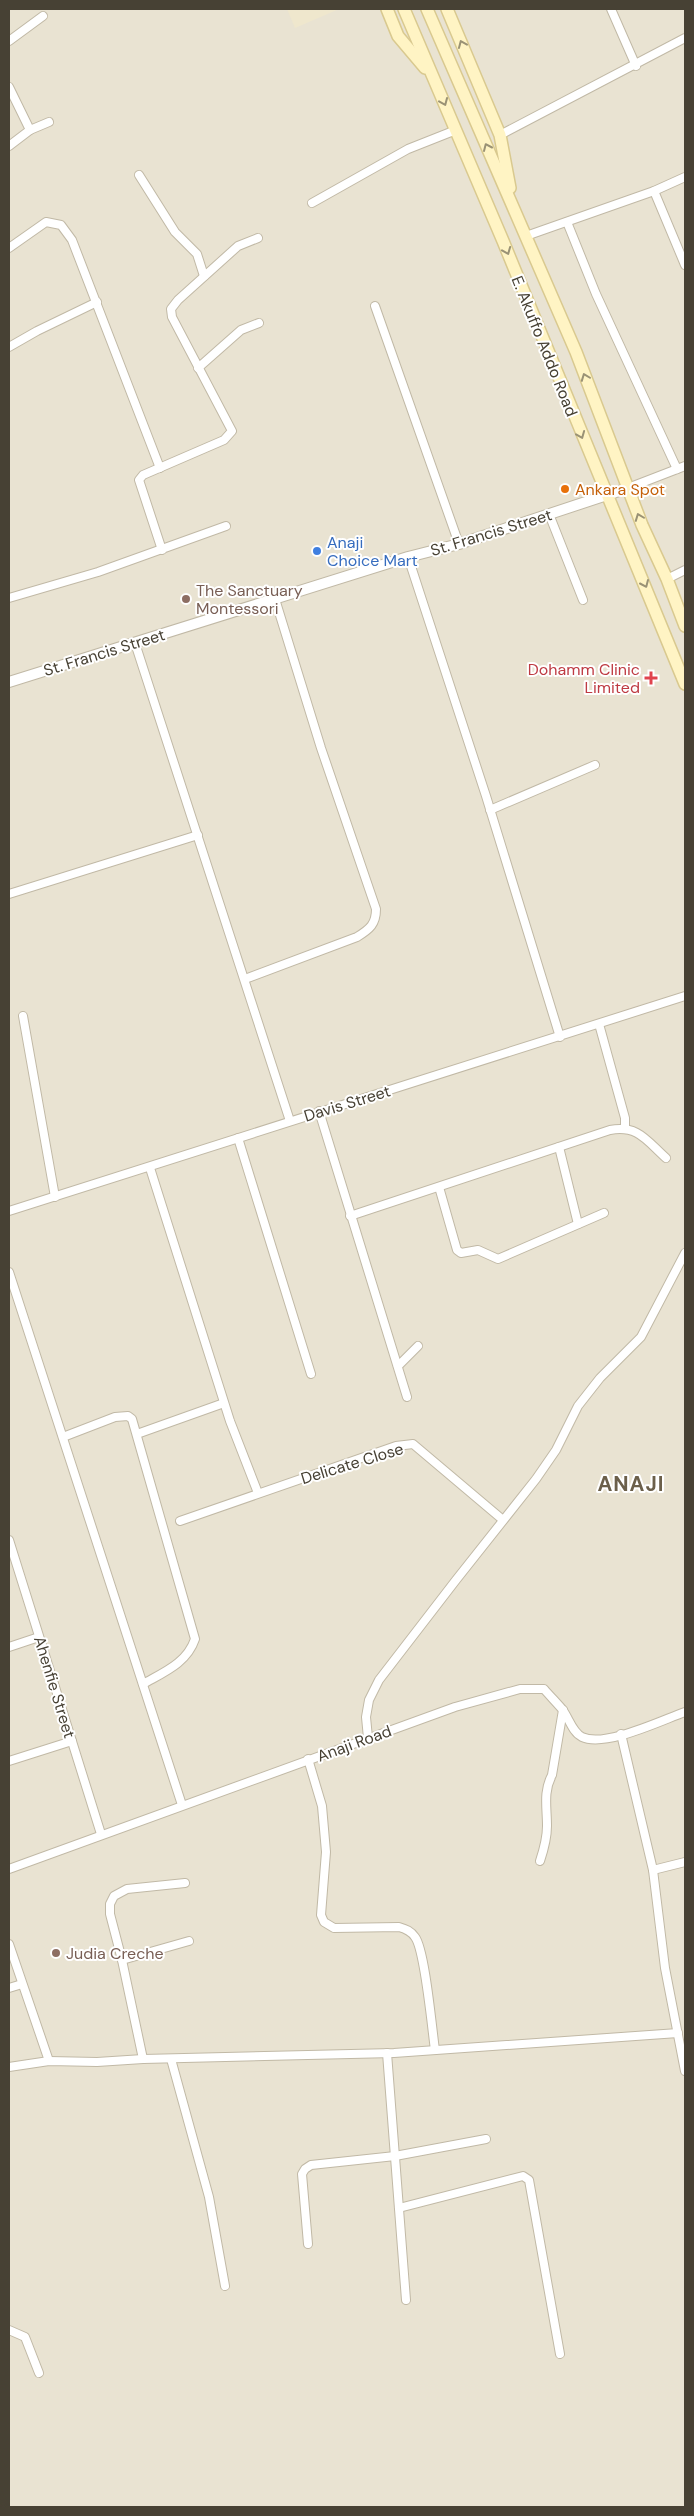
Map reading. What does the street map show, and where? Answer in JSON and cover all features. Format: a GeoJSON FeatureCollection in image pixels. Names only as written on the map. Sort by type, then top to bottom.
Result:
{"type":"FeatureCollection","features":[{"type":"Feature","properties":{"kind":"main road"},"geometry":{"type":"LineString","coordinates":[[387,9],[398,36],[434,78]]}},
{"type":"Feature","properties":{"kind":"main road","name":"E. Akuffo Addo Road"},"geometry":{"type":"LineString","coordinates":[[404,9],[456,130],[606,496],[660,618],[685,684]]}},
{"type":"Feature","properties":{"kind":"main road","name":"E. Akuffo Addo Road"},"geometry":{"type":"LineString","coordinates":[[427,9],[576,352],[628,488],[685,626]]}},
{"type":"Feature","properties":{"kind":"main road"},"geometry":{"type":"LineString","coordinates":[[447,9],[500,135],[514,207]]}},
{"type":"Feature","properties":{"kind":"street"},"geometry":{"type":"LineString","coordinates":[[611,9],[636,66]]}},
{"type":"Feature","properties":{"kind":"street"},"geometry":{"type":"LineString","coordinates":[[9,41],[43,16]]}},
{"type":"Feature","properties":{"kind":"street"},"geometry":{"type":"LineString","coordinates":[[500,135],[636,66],[685,38]]}},
{"type":"Feature","properties":{"kind":"street"},"geometry":{"type":"LineString","coordinates":[[9,87],[30,130]]}},
{"type":"Feature","properties":{"kind":"street"},"geometry":{"type":"LineString","coordinates":[[9,146],[30,130],[49,122]]}},
{"type":"Feature","properties":{"kind":"street"},"geometry":{"type":"LineString","coordinates":[[312,203],[408,149],[456,130]]}},
{"type":"Feature","properties":{"kind":"street"},"geometry":{"type":"LineString","coordinates":[[139,175],[175,232],[197,254],[204,276]]}},
{"type":"Feature","properties":{"kind":"street"},"geometry":{"type":"LineString","coordinates":[[526,236],[654,191],[685,177]]}},
{"type":"Feature","properties":{"kind":"street"},"geometry":{"type":"LineString","coordinates":[[654,191],[685,265]]}},
{"type":"Feature","properties":{"kind":"street"},"geometry":{"type":"LineString","coordinates":[[9,248],[46,222],[61,225],[72,240],[160,468]]}},
{"type":"Feature","properties":{"kind":"street"},"geometry":{"type":"LineString","coordinates":[[567,222],[596,294],[677,469]]}},
{"type":"Feature","properties":{"kind":"street"},"geometry":{"type":"LineString","coordinates":[[162,550],[140,480],[143,475],[224,440],[232,430],[172,317],[172,310],[178,300],[238,246],[258,238]]}},
{"type":"Feature","properties":{"kind":"street"},"geometry":{"type":"LineString","coordinates":[[9,347],[97,302]]}},
{"type":"Feature","properties":{"kind":"street"},"geometry":{"type":"LineString","coordinates":[[375,306],[459,544]]}},
{"type":"Feature","properties":{"kind":"street"},"geometry":{"type":"LineString","coordinates":[[198,368],[241,330],[259,323]]}},
{"type":"Feature","properties":{"kind":"street","name":"St. Francis Street"},"geometry":{"type":"LineString","coordinates":[[9,682],[408,557],[459,544],[606,496],[685,466]]}},
{"type":"Feature","properties":{"kind":"street"},"geometry":{"type":"LineString","coordinates":[[549,514],[583,600]]}},
{"type":"Feature","properties":{"kind":"street"},"geometry":{"type":"LineString","coordinates":[[9,598],[98,572],[226,526]]}},
{"type":"Feature","properties":{"kind":"street"},"geometry":{"type":"LineString","coordinates":[[408,557],[490,810],[560,1038]]}},
{"type":"Feature","properties":{"kind":"street"},"geometry":{"type":"LineString","coordinates":[[667,579],[685,570]]}},
{"type":"Feature","properties":{"kind":"street"},"geometry":{"type":"LineString","coordinates":[[245,979],[357,937],[370,929],[376,919],[376,909],[321,748],[275,599]]}},
{"type":"Feature","properties":{"kind":"street"},"geometry":{"type":"LineString","coordinates":[[135,643],[290,1121]]}},
{"type":"Feature","properties":{"kind":"street"},"geometry":{"type":"LineString","coordinates":[[490,810],[595,765]]}},
{"type":"Feature","properties":{"kind":"street"},"geometry":{"type":"LineString","coordinates":[[9,894],[198,835]]}},
{"type":"Feature","properties":{"kind":"street","name":"Davis Street"},"geometry":{"type":"LineString","coordinates":[[9,1211],[150,1168],[319,1111],[560,1038],[685,996]]}},
{"type":"Feature","properties":{"kind":"street"},"geometry":{"type":"LineString","coordinates":[[23,1016],[55,1196]]}},
{"type":"Feature","properties":{"kind":"street"},"geometry":{"type":"LineString","coordinates":[[599,1024],[625,1118],[624,1127]]}},
{"type":"Feature","properties":{"kind":"street"},"geometry":{"type":"LineString","coordinates":[[319,1111],[406,1397]]}},
{"type":"Feature","properties":{"kind":"street"},"geometry":{"type":"LineString","coordinates":[[350,1216],[624,1127],[633,1130],[666,1158]]}},
{"type":"Feature","properties":{"kind":"street"},"geometry":{"type":"LineString","coordinates":[[238,1138],[312,1374]]}},
{"type":"Feature","properties":{"kind":"street"},"geometry":{"type":"LineString","coordinates":[[559,1147],[578,1224]]}},
{"type":"Feature","properties":{"kind":"street"},"geometry":{"type":"LineString","coordinates":[[150,1168],[224,1403],[258,1493]]}},
{"type":"Feature","properties":{"kind":"street"},"geometry":{"type":"LineString","coordinates":[[439,1187],[457,1250],[461,1253],[478,1250],[498,1259],[604,1212]]}},
{"type":"Feature","properties":{"kind":"street"},"geometry":{"type":"LineString","coordinates":[[368,1738],[366,1717],[369,1700],[379,1680],[546,1464],[578,1406],[600,1378],[641,1337],[685,1253]]}},
{"type":"Feature","properties":{"kind":"street"},"geometry":{"type":"LineString","coordinates":[[9,1272],[182,1805]]}},
{"type":"Feature","properties":{"kind":"street"},"geometry":{"type":"LineString","coordinates":[[398,1366],[418,1346]]}},
{"type":"Feature","properties":{"kind":"street"},"geometry":{"type":"LineString","coordinates":[[137,1434],[224,1403]]}},
{"type":"Feature","properties":{"kind":"street"},"geometry":{"type":"LineString","coordinates":[[63,1437],[115,1417],[128,1416],[132,1419],[137,1434],[195,1639],[191,1651],[176,1666],[143,1684]]}},
{"type":"Feature","properties":{"kind":"street","name":"Delicate Close"},"geometry":{"type":"LineString","coordinates":[[180,1521],[396,1446],[413,1444],[504,1520]]}},
{"type":"Feature","properties":{"kind":"street","name":"Ahenfie Street"},"geometry":{"type":"LineString","coordinates":[[9,1540],[101,1834]]}},
{"type":"Feature","properties":{"kind":"street"},"geometry":{"type":"LineString","coordinates":[[9,1646],[39,1637]]}},
{"type":"Feature","properties":{"kind":"street","name":"Anaji Road"},"geometry":{"type":"LineString","coordinates":[[9,1869],[455,1707],[520,1689],[544,1689],[563,1710],[574,1730],[582,1736],[594,1740],[622,1734],[685,1712]]}},
{"type":"Feature","properties":{"kind":"street"},"geometry":{"type":"LineString","coordinates":[[540,1861],[547,1836],[545,1804],[547,1785],[552,1775],[563,1710]]}},
{"type":"Feature","properties":{"kind":"street"},"geometry":{"type":"LineString","coordinates":[[622,1734],[653,1870],[665,1968],[685,2071]]}},
{"type":"Feature","properties":{"kind":"street"},"geometry":{"type":"LineString","coordinates":[[9,1761],[72,1741]]}},
{"type":"Feature","properties":{"kind":"street"},"geometry":{"type":"LineString","coordinates":[[308,1759],[322,1806],[326,1852],[321,1915],[324,1922],[334,1928],[399,1927],[408,1930],[416,1939],[423,1968],[435,2050]]}},
{"type":"Feature","properties":{"kind":"street"},"geometry":{"type":"LineString","coordinates":[[653,1870],[685,1862]]}},
{"type":"Feature","properties":{"kind":"street"},"geometry":{"type":"LineString","coordinates":[[143,2059],[110,1914],[110,1904],[114,1896],[127,1889],[185,1883]]}},
{"type":"Feature","properties":{"kind":"street"},"geometry":{"type":"LineString","coordinates":[[122,1960],[189,1941]]}},
{"type":"Feature","properties":{"kind":"street"},"geometry":{"type":"LineString","coordinates":[[9,1944],[49,2061]]}},
{"type":"Feature","properties":{"kind":"street"},"geometry":{"type":"LineString","coordinates":[[9,1988],[22,1984]]}},
{"type":"Feature","properties":{"kind":"street"},"geometry":{"type":"LineString","coordinates":[[9,2067],[49,2061],[97,2062],[171,2058],[387,2053],[678,2033]]}},
{"type":"Feature","properties":{"kind":"street"},"geometry":{"type":"LineString","coordinates":[[387,2053],[406,2300]]}},
{"type":"Feature","properties":{"kind":"street"},"geometry":{"type":"LineString","coordinates":[[171,2058],[209,2196],[225,2286]]}},
{"type":"Feature","properties":{"kind":"street"},"geometry":{"type":"LineString","coordinates":[[308,2244],[302,2174],[311,2165],[395,2156],[486,2139]]}},
{"type":"Feature","properties":{"kind":"street"},"geometry":{"type":"LineString","coordinates":[[399,2208],[523,2176],[529,2180],[560,2354]]}},
{"type":"Feature","properties":{"kind":"street"},"geometry":{"type":"LineString","coordinates":[[9,2330],[25,2337],[39,2373]]}},
{"type":"Feature","properties":{"kind":"shaded area"},"geometry":{"type":"Polygon","coordinates":[[[9,9],[685,9],[685,2507],[9,2507],[9,9]]]}},
{"type":"Feature","properties":{"kind":"shaded area"},"geometry":{"type":"Polygon","coordinates":[[[287,9],[339,9],[295,28],[287,9]]]}},
{"type":"Feature","properties":{"kind":"place","name":"Ankara Spot"},"geometry":{"type":"Point","coordinates":[565,489]}},
{"type":"Feature","properties":{"kind":"place","name":"Anaji Choice Mart"},"geometry":{"type":"Point","coordinates":[317,551]}},
{"type":"Feature","properties":{"kind":"place","name":"The Sanctuary Montessori"},"geometry":{"type":"Point","coordinates":[186,599]}},
{"type":"Feature","properties":{"kind":"place","name":"Dohamm Clinic Limited"},"geometry":{"type":"Point","coordinates":[651,678]}},
{"type":"Feature","properties":{"kind":"place","name":"Judia Creche"},"geometry":{"type":"Point","coordinates":[56,1953]}},
{"type":"Feature","properties":{"kind":"district","name":"ANAJI"},"geometry":{"type":"Point","coordinates":[631,1484]}}]}
